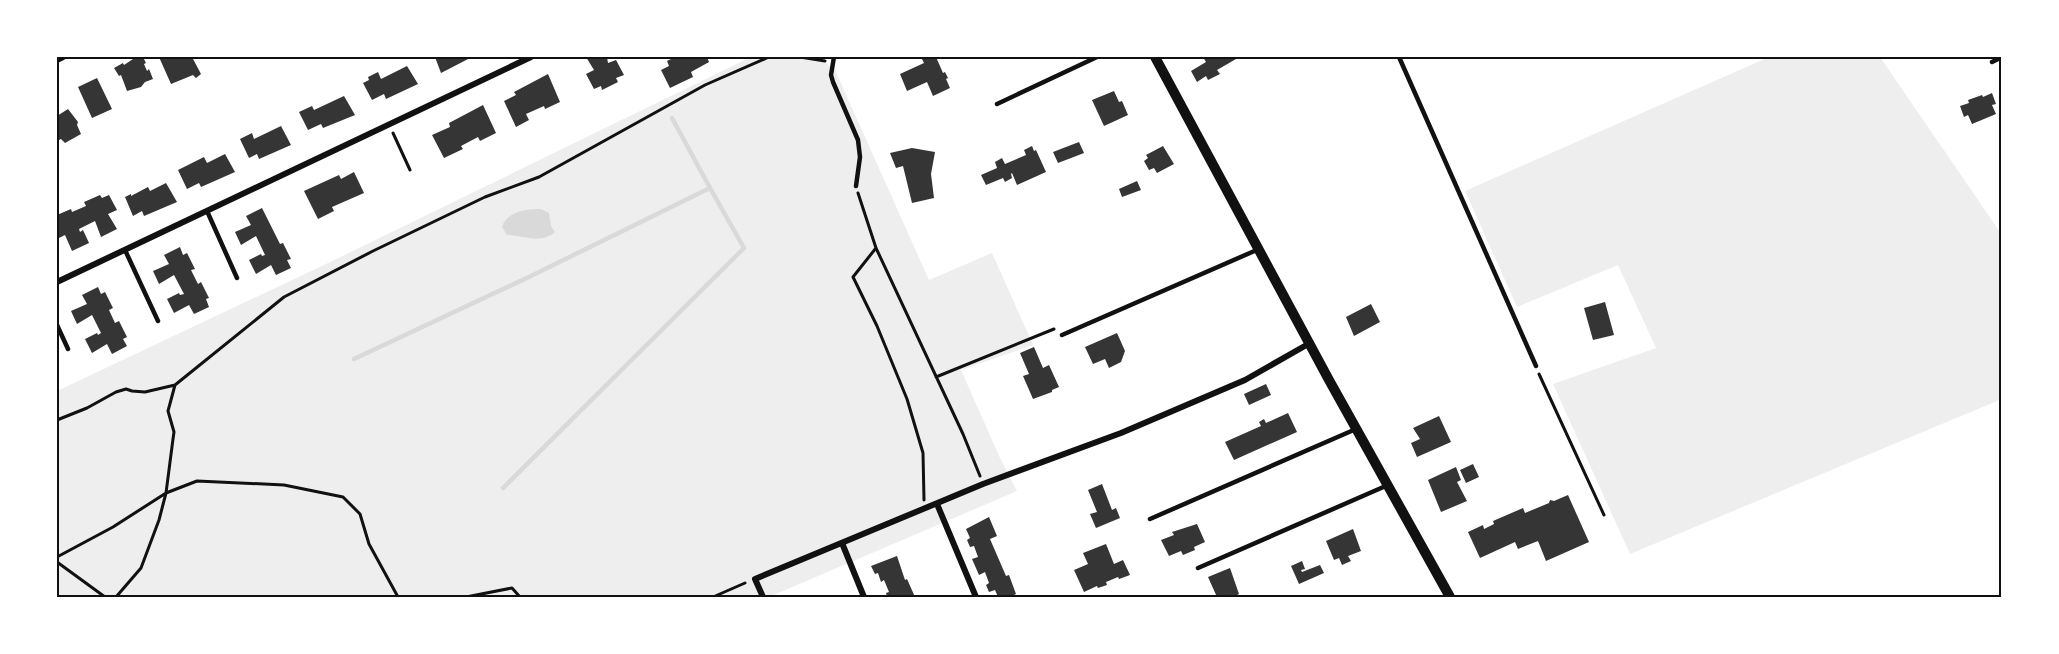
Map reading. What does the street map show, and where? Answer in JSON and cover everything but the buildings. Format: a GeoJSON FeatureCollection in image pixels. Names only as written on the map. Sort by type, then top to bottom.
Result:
{"type":"FeatureCollection","features":[{"type":"Feature","properties":{"kind":"street"},"geometry":{"type":"LineString","coordinates":[[57,60],[63,57]]}},
{"type":"Feature","properties":{"kind":"street"},"geometry":{"type":"LineString","coordinates":[[57,282],[531,57]]}},
{"type":"Feature","properties":{"kind":"street"},"geometry":{"type":"LineString","coordinates":[[1155,57],[1356,429],[1450,597]]}},
{"type":"Feature","properties":{"kind":"street"},"geometry":{"type":"LineString","coordinates":[[763,597],[755,579],[983,484],[1121,433],[1235,385],[1310,343]]}},
{"type":"Feature","properties":{"kind":"street"},"geometry":{"type":"LineString","coordinates":[[938,504],[976,597]]}},
{"type":"Feature","properties":{"kind":"street"},"geometry":{"type":"LineString","coordinates":[[842,543],[864,597]]}},
{"type":"Feature","properties":{"kind":"lane"},"geometry":{"type":"LineString","coordinates":[[998,104],[1097,57]]}},
{"type":"Feature","properties":{"kind":"lane"},"geometry":{"type":"LineString","coordinates":[[1399,57],[1536,366]]}},
{"type":"Feature","properties":{"kind":"lane"},"geometry":{"type":"LineString","coordinates":[[1992,62],[2002,57]]}},
{"type":"Feature","properties":{"kind":"lane"},"geometry":{"type":"LineString","coordinates":[[833,59],[831,75],[833,82],[858,140],[860,157],[856,186]]}},
{"type":"Feature","properties":{"kind":"lane"},"geometry":{"type":"LineString","coordinates":[[207,212],[237,278]]}},
{"type":"Feature","properties":{"kind":"lane"},"geometry":{"type":"LineString","coordinates":[[1063,334],[1258,249]]}},
{"type":"Feature","properties":{"kind":"lane"},"geometry":{"type":"LineString","coordinates":[[124,250],[158,321]]}},
{"type":"Feature","properties":{"kind":"lane"},"geometry":{"type":"LineString","coordinates":[[57,326],[68,349]]}},
{"type":"Feature","properties":{"kind":"lane"},"geometry":{"type":"LineString","coordinates":[[1150,519],[1356,429]]}},
{"type":"Feature","properties":{"kind":"lane"},"geometry":{"type":"LineString","coordinates":[[1198,568],[1388,485]]}},
{"type":"Feature","properties":{"kind":"path"},"geometry":{"type":"LineString","coordinates":[[57,420],[126,389],[132,392],[145,392],[175,385],[284,297],[485,197],[539,177],[705,85],[769,57]]}},
{"type":"Feature","properties":{"kind":"path"},"geometry":{"type":"LineString","coordinates":[[800,57],[833,59]]}},
{"type":"Feature","properties":{"kind":"path"},"geometry":{"type":"LineString","coordinates":[[390,125],[410,170]]}},
{"type":"Feature","properties":{"kind":"path"},"geometry":{"type":"LineString","coordinates":[[856,186],[876,248],[963,434],[983,484]]}},
{"type":"Feature","properties":{"kind":"path"},"geometry":{"type":"LineString","coordinates":[[876,248],[853,277],[907,399],[923,453],[924,508]]}},
{"type":"Feature","properties":{"kind":"path"},"geometry":{"type":"LineString","coordinates":[[936,377],[1061,326],[1063,334]]}},
{"type":"Feature","properties":{"kind":"path"},"geometry":{"type":"LineString","coordinates":[[1536,366],[1604,515]]}},
{"type":"Feature","properties":{"kind":"path"},"geometry":{"type":"LineString","coordinates":[[116,597],[141,568],[159,520],[166,494],[174,432],[168,411],[175,385]]}},
{"type":"Feature","properties":{"kind":"path"},"geometry":{"type":"LineString","coordinates":[[57,556],[166,494],[197,481],[284,485],[342,496],[360,514],[369,544],[398,597]]}},
{"type":"Feature","properties":{"kind":"path"},"geometry":{"type":"LineString","coordinates":[[57,562],[105,597]]}},
{"type":"Feature","properties":{"kind":"path"},"geometry":{"type":"LineString","coordinates":[[713,597],[755,579]]}},
{"type":"Feature","properties":{"kind":"path"},"geometry":{"type":"LineString","coordinates":[[466,597],[512,588],[520,597]]}},
{"type":"Feature","properties":{"kind":"shaded area"},"geometry":{"type":"Polygon","coordinates":[[[751,57],[818,57],[835,70],[929,280],[992,253],[1033,345],[961,370],[1017,491],[769,597],[57,597],[57,391],[326,264],[751,57]]]}},
{"type":"Feature","properties":{"kind":"shaded area"},"geometry":{"type":"Polygon","coordinates":[[[1769,57],[1880,57],[2002,235],[2002,399],[1630,554],[1553,384],[1656,348],[1618,265],[1517,307],[1465,191],[1769,57]]]}},
{"type":"Feature","properties":{"kind":"shaded area"},"geometry":{"type":"Polygon","coordinates":[[[541,209],[549,213],[551,226],[555,232],[549,236],[538,239],[507,235],[502,227],[508,217],[513,214],[524,210],[541,209]]]}},
{"type":"Feature","properties":{"kind":"waterway"},"geometry":{"type":"LineString","coordinates":[[354,359],[531,276],[710,188],[672,118]]}},
{"type":"Feature","properties":{"kind":"waterway"},"geometry":{"type":"LineString","coordinates":[[503,488],[744,248],[710,188]]}}]}
